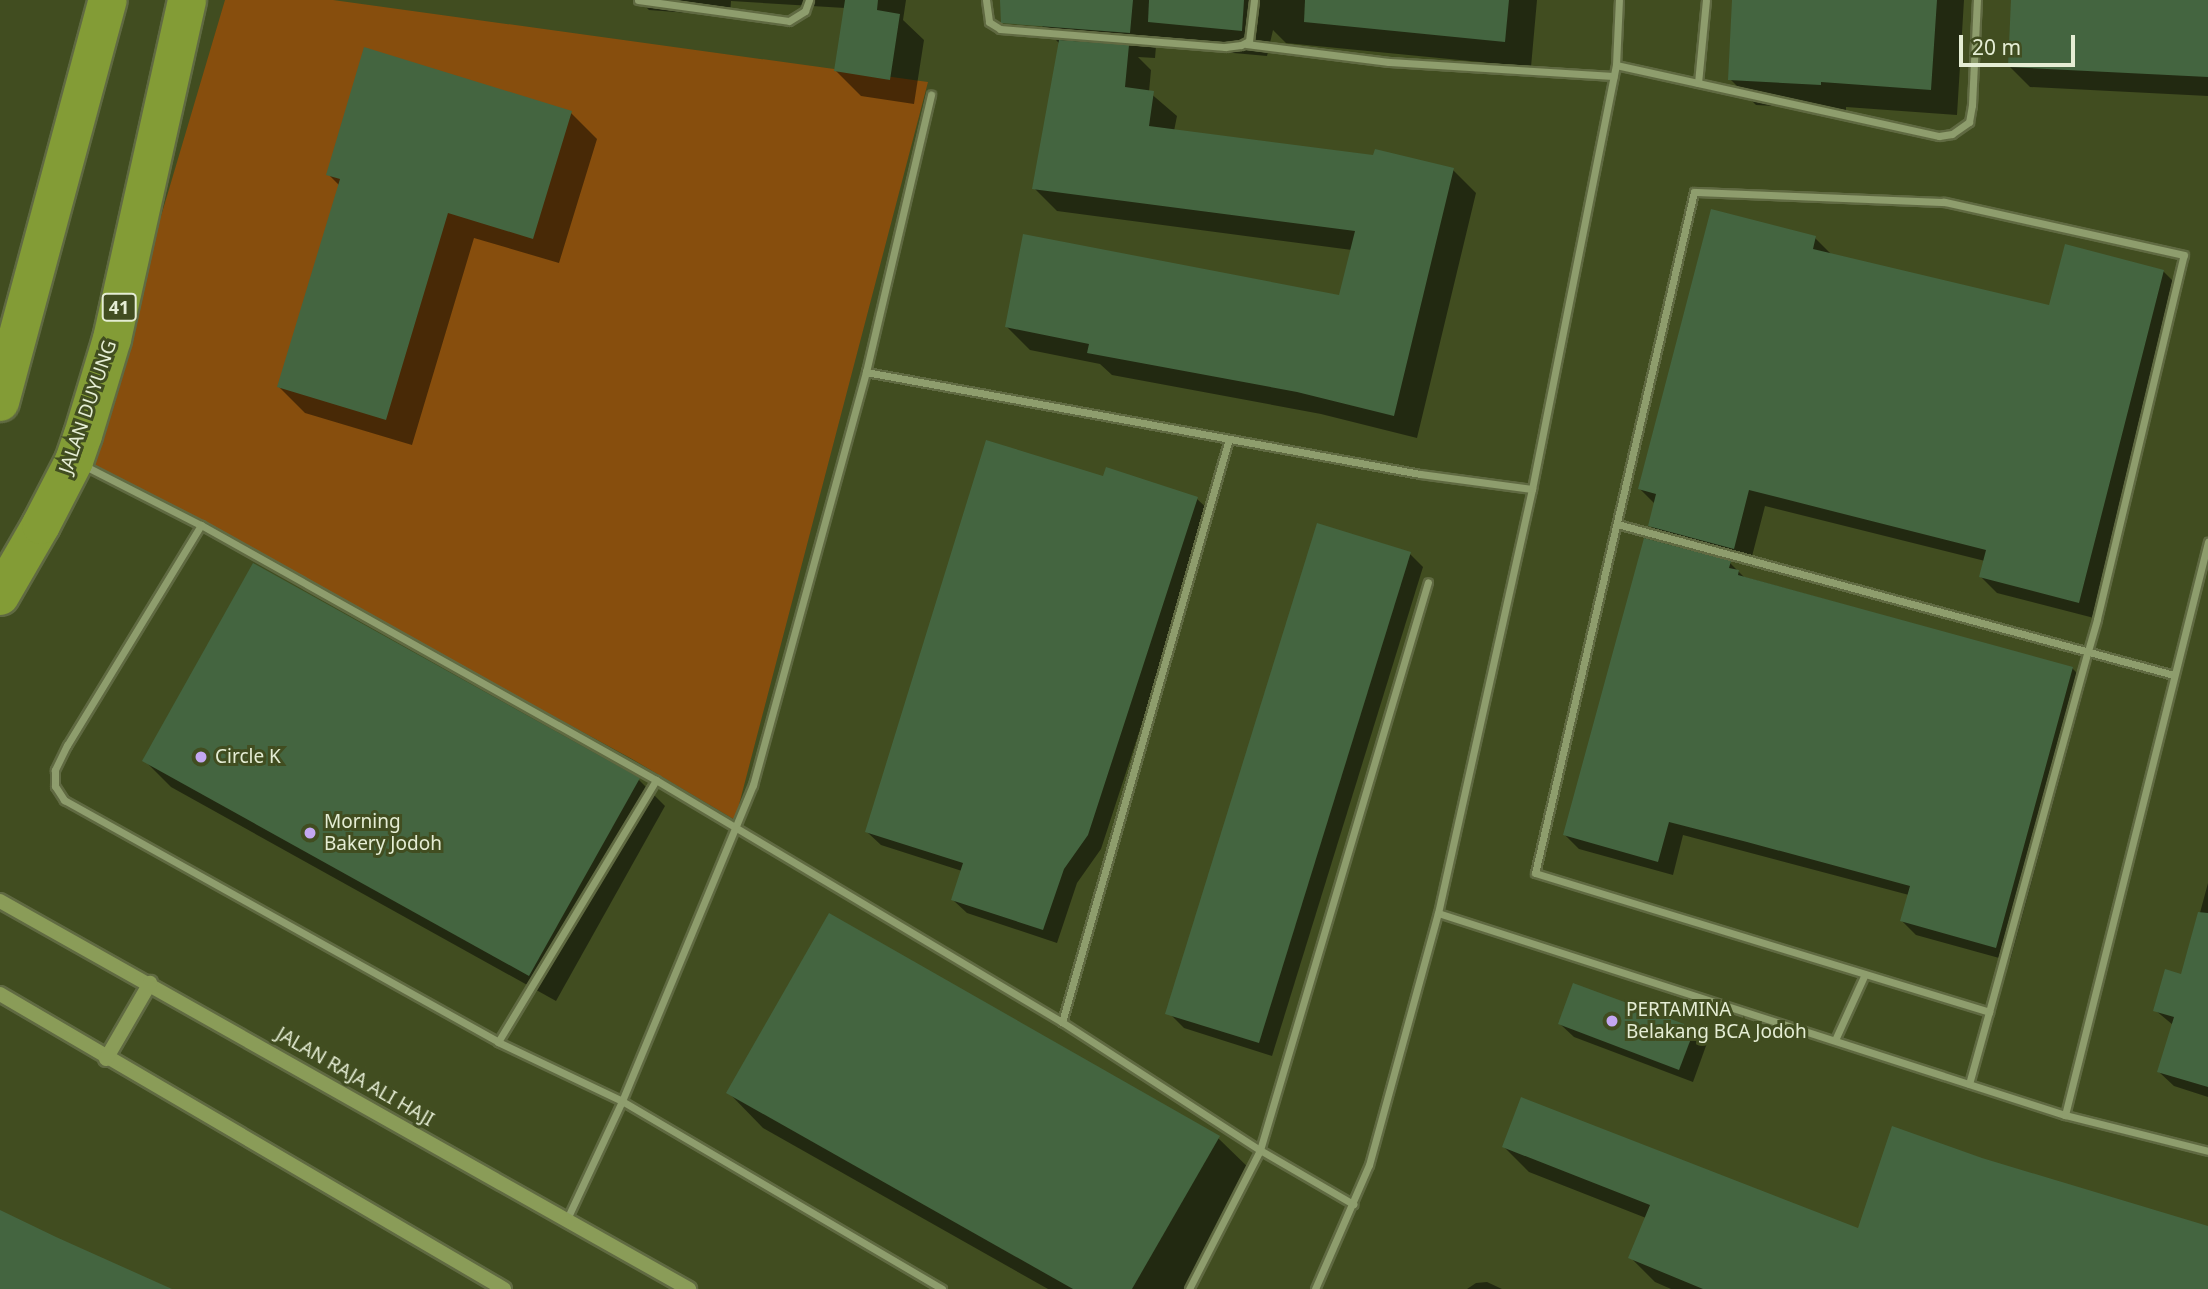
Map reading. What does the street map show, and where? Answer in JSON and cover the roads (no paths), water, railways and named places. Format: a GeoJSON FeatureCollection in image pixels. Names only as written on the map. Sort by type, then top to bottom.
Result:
{"type":"FeatureCollection","features":[{"type":"Feature","properties":{"kind":"highway"},"geometry":{"type":"LineString","coordinates":[[0,402],[108,0]]}},
{"type":"Feature","properties":{"kind":"highway","name":"JALAN DUYUNG"},"geometry":{"type":"LineString","coordinates":[[0,596],[74,461],[112,339],[187,0]]}},
{"type":"Feature","properties":{"kind":"main road","name":"JALAN RAJA ALI HAJI"},"geometry":{"type":"LineString","coordinates":[[0,901],[150,983],[689,1289]]}},
{"type":"Feature","properties":{"kind":"main road"},"geometry":{"type":"LineString","coordinates":[[106,1059],[150,983]]}},
{"type":"Feature","properties":{"kind":"main road"},"geometry":{"type":"LineString","coordinates":[[0,994],[106,1059],[505,1289]]}},
{"type":"Feature","properties":{"kind":"street"},"geometry":{"type":"LineString","coordinates":[[638,0],[789,21],[805,11],[809,0]]}},
{"type":"Feature","properties":{"kind":"street"},"geometry":{"type":"LineString","coordinates":[[986,0],[989,22],[1000,29],[1225,47],[1246,44],[1389,62],[1614,76]]}},
{"type":"Feature","properties":{"kind":"street"},"geometry":{"type":"LineString","coordinates":[[1246,44],[1250,38],[1254,0]]}},
{"type":"Feature","properties":{"kind":"street"},"geometry":{"type":"LineString","coordinates":[[1315,1289],[1369,1165],[1438,914],[1532,489],[1614,76],[1619,0]]}},
{"type":"Feature","properties":{"kind":"street"},"geometry":{"type":"LineString","coordinates":[[1698,83],[1706,0]]}},
{"type":"Feature","properties":{"kind":"street"},"geometry":{"type":"LineString","coordinates":[[1616,65],[1939,136],[1952,134],[1969,122],[1977,0]]}},
{"type":"Feature","properties":{"kind":"street"},"geometry":{"type":"LineString","coordinates":[[567,1219],[622,1101],[737,830],[753,785],[866,372],[931,94]]}},
{"type":"Feature","properties":{"kind":"street"},"geometry":{"type":"LineString","coordinates":[[1969,1084],[1989,1012],[2088,651],[2184,254],[1944,202],[1694,192],[1535,873],[1989,1012]]}},
{"type":"Feature","properties":{"kind":"street"},"geometry":{"type":"LineString","coordinates":[[866,372],[1420,474],[1532,489]]}},
{"type":"Feature","properties":{"kind":"street"},"geometry":{"type":"LineString","coordinates":[[1062,1022],[1229,439]]}},
{"type":"Feature","properties":{"kind":"street"},"geometry":{"type":"LineString","coordinates":[[74,461],[201,525],[656,780],[1062,1022],[1261,1150],[1353,1204]]}},
{"type":"Feature","properties":{"kind":"street"},"geometry":{"type":"LineString","coordinates":[[1617,524],[2175,675]]}},
{"type":"Feature","properties":{"kind":"street"},"geometry":{"type":"LineString","coordinates":[[201,525],[67,745],[55,770],[55,786],[64,800],[498,1042],[622,1101],[942,1289]]}},
{"type":"Feature","properties":{"kind":"street"},"geometry":{"type":"LineString","coordinates":[[2064,1115],[2208,542]]}},
{"type":"Feature","properties":{"kind":"street"},"geometry":{"type":"LineString","coordinates":[[1188,1289],[1261,1150],[1428,582]]}},
{"type":"Feature","properties":{"kind":"street"},"geometry":{"type":"LineString","coordinates":[[498,1042],[656,780]]}},
{"type":"Feature","properties":{"kind":"street"},"geometry":{"type":"LineString","coordinates":[[1438,914],[2064,1115],[2208,1151]]}},
{"type":"Feature","properties":{"kind":"street"},"geometry":{"type":"LineString","coordinates":[[1835,1040],[1865,974]]}},
{"type":"Feature","properties":{"kind":"place","name":"Circle K"},"geometry":{"type":"Point","coordinates":[201,757]}},
{"type":"Feature","properties":{"kind":"place","name":"Morning Bakery Jodoh"},"geometry":{"type":"Point","coordinates":[310,833]}},
{"type":"Feature","properties":{"kind":"place","name":"PERTAMINA Belakang BCA Jodoh"},"geometry":{"type":"Point","coordinates":[1612,1021]}}]}
